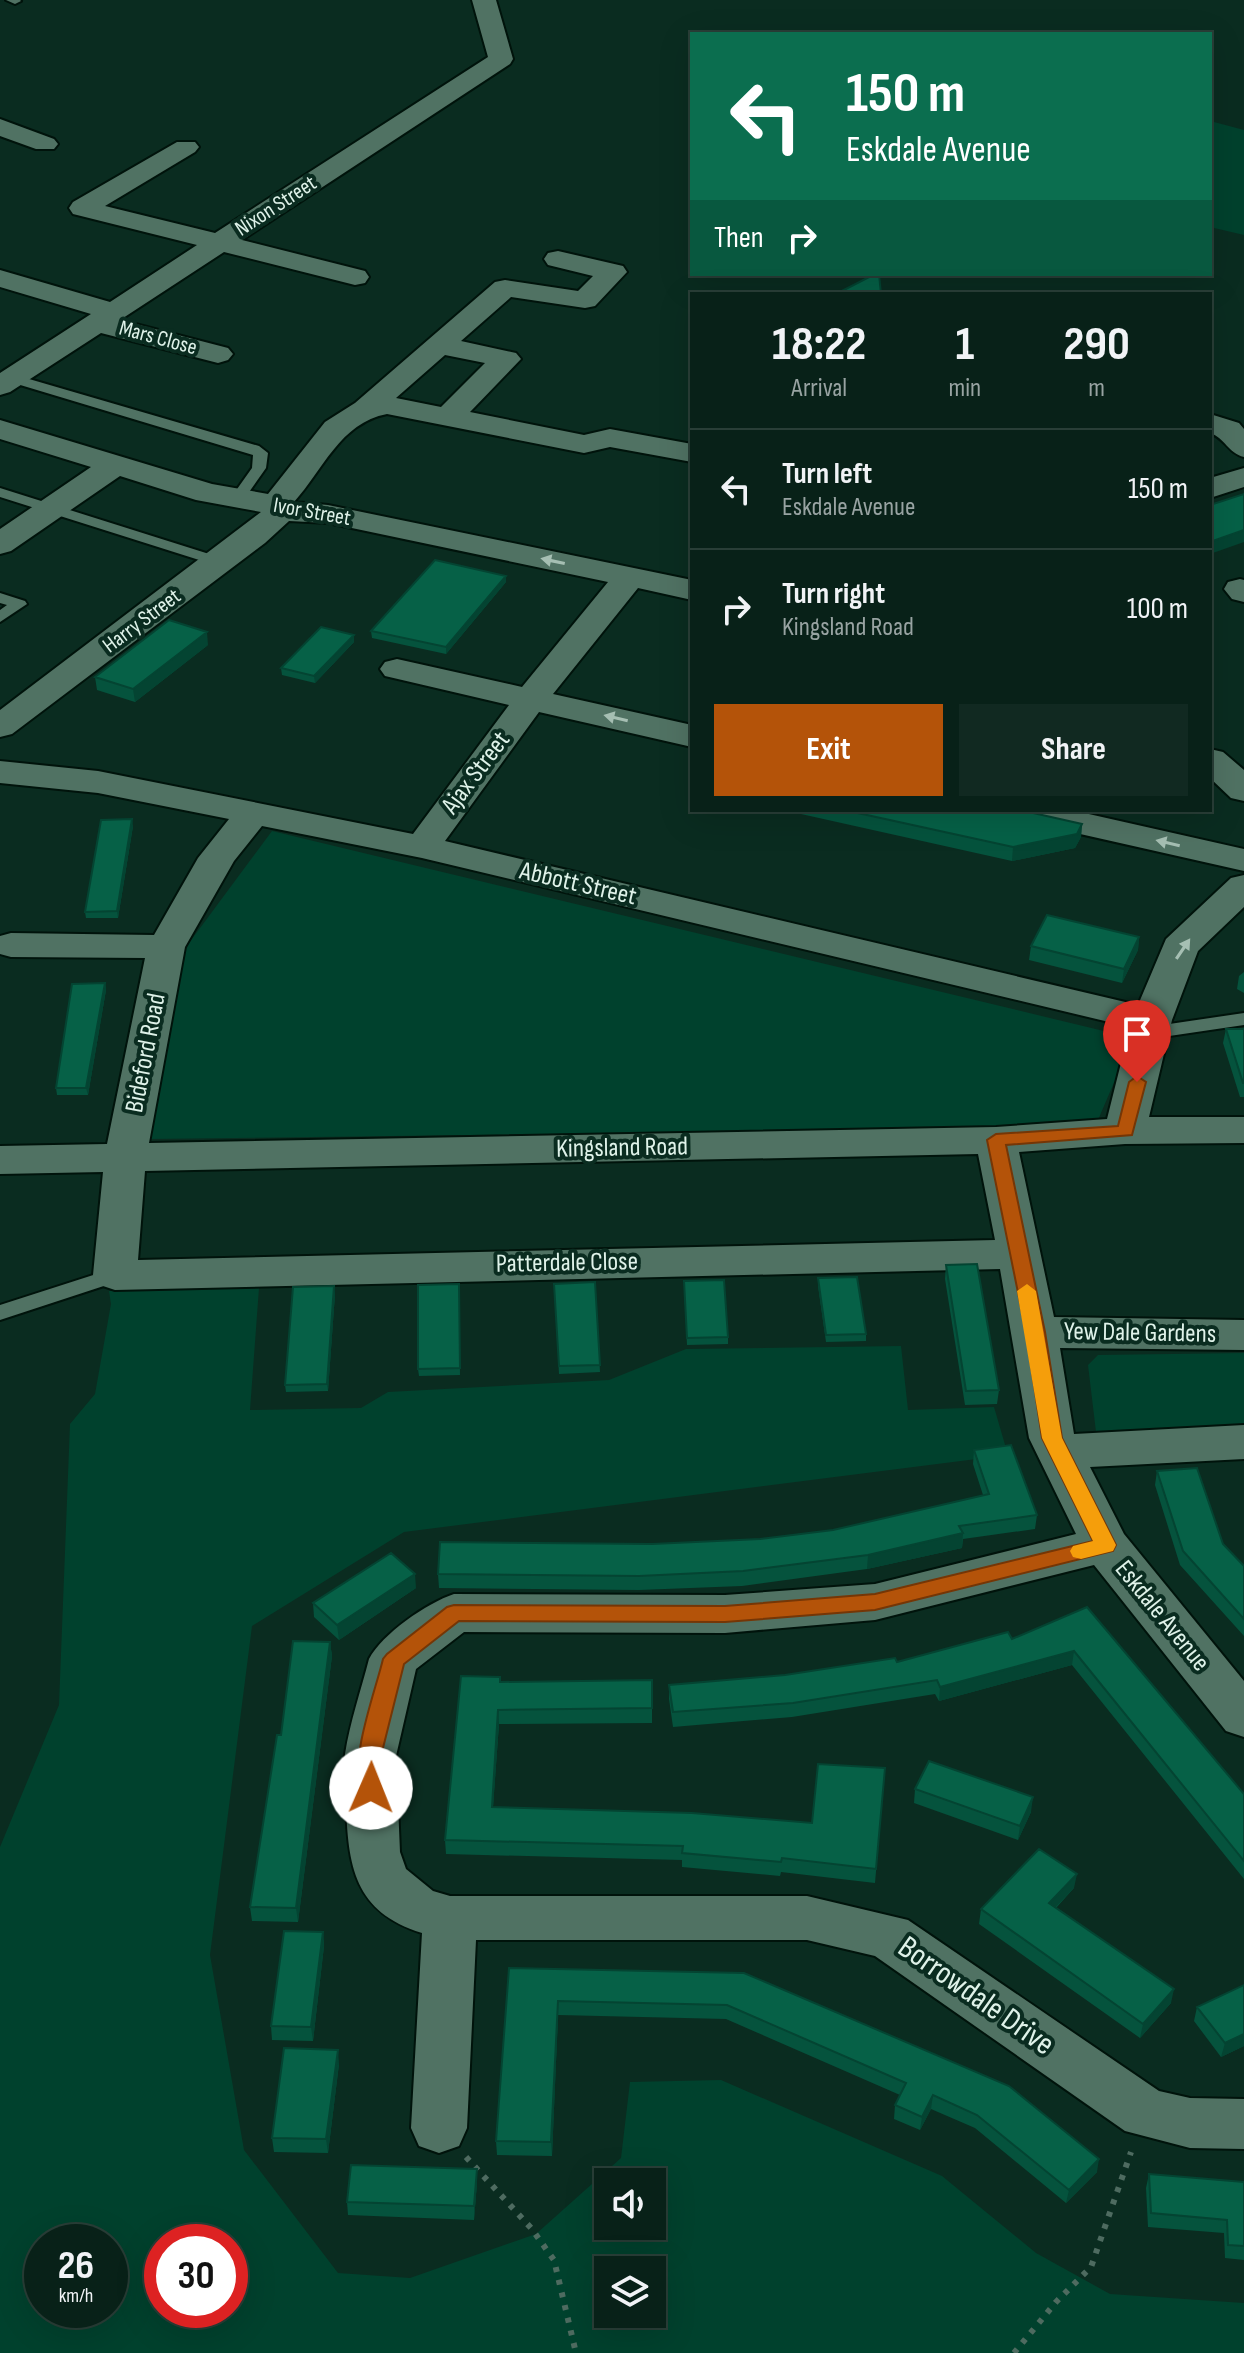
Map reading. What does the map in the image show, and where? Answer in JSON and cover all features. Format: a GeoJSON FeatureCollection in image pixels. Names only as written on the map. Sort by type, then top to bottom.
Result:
{"type":"FeatureCollection","features":[{"type":"Feature","properties":{"kind":"street","name":"Nixon Street"},"geometry":{"type":"LineString","coordinates":[[8,376],[106,317],[501,59],[484,0]]}},
{"type":"Feature","properties":{"kind":"street"},"geometry":{"type":"LineString","coordinates":[[0,127],[45,144]]}},
{"type":"Feature","properties":{"kind":"street"},"geometry":{"type":"LineString","coordinates":[[186,147],[82,208],[355,277]]}},
{"type":"Feature","properties":{"kind":"street","name":"Harry Street"},"geometry":{"type":"LineString","coordinates":[[0,727],[273,521],[278,508],[337,425],[367,407],[505,288],[585,300],[613,272],[558,259]]}},
{"type":"Feature","properties":{"kind":"street","name":"Mars Close"},"geometry":{"type":"LineString","coordinates":[[0,278],[218,354]]}},
{"type":"Feature","properties":{"kind":"street"},"geometry":{"type":"LineString","coordinates":[[439,345],[506,359],[448,417]]}},
{"type":"Feature","properties":{"kind":"street"},"geometry":{"type":"LineString","coordinates":[[367,407],[387,405],[584,444],[610,438],[690,453]]}},
{"type":"Feature","properties":{"kind":"street"},"geometry":{"type":"LineString","coordinates":[[1212,424],[1228,429],[1244,448]]}},
{"type":"Feature","properties":{"kind":"street","name":"Ivor Street"},"geometry":{"type":"LineString","coordinates":[[0,429],[237,499],[328,514],[690,590]]}},
{"type":"Feature","properties":{"kind":"street"},"geometry":{"type":"LineString","coordinates":[[0,544],[115,465]]}},
{"type":"Feature","properties":{"kind":"street"},"geometry":{"type":"LineString","coordinates":[[1212,488],[1244,477]]}},
{"type":"Feature","properties":{"kind":"street","name":"Ajax Street"},"geometry":{"type":"LineString","coordinates":[[422,847],[531,699],[630,577]]}},
{"type":"Feature","properties":{"kind":"street","name":"Ajax Street"},"geometry":{"type":"LineString","coordinates":[[397,669],[531,699]]}},
{"type":"Feature","properties":{"kind":"street"},"geometry":{"type":"LineString","coordinates":[[531,699],[690,736]]}},
{"type":"Feature","properties":{"kind":"street"},"geometry":{"type":"LineString","coordinates":[[1212,762],[1244,790]]}},
{"type":"Feature","properties":{"kind":"street","name":"Abbott Street"},"geometry":{"type":"LineString","coordinates":[[0,772],[98,782],[422,847],[1151,1026]]}},
{"type":"Feature","properties":{"kind":"street"},"geometry":{"type":"LineString","coordinates":[[1031,812],[1244,860]]}},
{"type":"Feature","properties":{"kind":"street","name":"Bideford Road"},"geometry":{"type":"LineString","coordinates":[[115,1275],[125,1160],[166,947],[217,858],[251,815]]}},
{"type":"Feature","properties":{"kind":"street"},"geometry":{"type":"LineString","coordinates":[[1125,1131],[1151,1026],[1180,947],[1244,886]]}},
{"type":"Feature","properties":{"kind":"street"},"geometry":{"type":"LineString","coordinates":[[11,945],[166,947]]}},
{"type":"Feature","properties":{"kind":"street","name":"Kingsland Road"},"geometry":{"type":"LineString","coordinates":[[0,1160],[125,1160],[996,1140],[1125,1131],[1244,1130]]}},
{"type":"Feature","properties":{"kind":"street","name":"Eskdale Avenue"},"geometry":{"type":"LineString","coordinates":[[996,1140],[1035,1332],[1052,1438],[1105,1545],[1244,1717]]}},
{"type":"Feature","properties":{"kind":"street","name":"Patterdale Close"},"geometry":{"type":"LineString","coordinates":[[115,1275],[1019,1254]]}},
{"type":"Feature","properties":{"kind":"street","name":"Yew Dale Gardens"},"geometry":{"type":"LineString","coordinates":[[1035,1332],[1244,1335]]}},
{"type":"Feature","properties":{"kind":"street"},"geometry":{"type":"LineString","coordinates":[[1059,1452],[1244,1442]]}},
{"type":"Feature","properties":{"kind":"street","name":"Borrowdale Drive"},"geometry":{"type":"LineString","coordinates":[[1105,1545],[875,1602],[725,1614],[454,1613],[394,1659],[370,1756],[374,1852],[384,1881],[400,1898],[418,1909],[450,1918],[807,1918],[889,1936],[1145,2113],[1190,2123],[1244,2124]]}},
{"type":"Feature","properties":{"kind":"street"},"geometry":{"type":"LineString","coordinates":[[439,2128],[450,1918]]}},
{"type":"Feature","properties":{"kind":"lane"},"geometry":{"type":"LineString","coordinates":[[8,376],[254,449],[261,453],[259,468],[237,499]]}},
{"type":"Feature","properties":{"kind":"lane"},"geometry":{"type":"LineString","coordinates":[[0,492],[220,562]]}},
{"type":"Feature","properties":{"kind":"lane"},"geometry":{"type":"LineString","coordinates":[[0,598],[19,604],[0,617]]}},
{"type":"Feature","properties":{"kind":"lane"},"geometry":{"type":"LineString","coordinates":[[1151,1026],[1244,1019]]}},
{"type":"Feature","properties":{"kind":"lane"},"geometry":{"type":"LineString","coordinates":[[0,1313],[115,1275]]}},
{"type":"Feature","properties":{"kind":"path"},"geometry":{"type":"LineString","coordinates":[[1014,2353],[1056,2302],[1091,2267],[1145,2113]]}},
{"type":"Feature","properties":{"kind":"path"},"geometry":{"type":"LineString","coordinates":[[439,2128],[531,2228],[554,2260],[576,2353]]}},
{"type":"Feature","properties":{"kind":"green space"},"geometry":{"type":"Polygon","coordinates":[[[1212,124],[1244,130],[1244,235],[1212,227],[1212,124]]]}},
{"type":"Feature","properties":{"kind":"green space"},"geometry":{"type":"Polygon","coordinates":[[[272,831],[1133,1038],[1095,1127],[149,1139],[186,947],[272,831]]]}},
{"type":"Feature","properties":{"kind":"green space"},"geometry":{"type":"Polygon","coordinates":[[[259,1288],[250,1410],[361,1408],[388,1392],[609,1380],[686,1349],[901,1346],[908,1410],[994,1407],[1008,1455],[404,1532],[252,1626],[210,1955],[244,2150],[338,2273],[410,2278],[536,2234],[594,2182],[594,2240],[666,2240],[666,2168],[610,2168],[621,2158],[630,2082],[721,2080],[942,2176],[1036,2253],[1110,2294],[1244,2303],[1244,2353],[0,2353],[0,1847],[59,1705],[70,1424],[95,1394],[111,1304],[109,1291],[259,1288]]]}},
{"type":"Feature","properties":{"kind":"green space"},"geometry":{"type":"Polygon","coordinates":[[[1244,1353],[1244,1431],[1107,1439],[1096,1432],[1088,1365],[1098,1355],[1244,1353]]]}},
{"type":"Feature","properties":{"kind":"building"},"geometry":{"type":"Polygon","coordinates":[[[871,276],[879,276],[881,292],[840,292],[871,276]]]}},
{"type":"Feature","properties":{"kind":"building"},"geometry":{"type":"Polygon","coordinates":[[[1244,494],[1244,530],[1212,541],[1212,504],[1244,494]]]}},
{"type":"Feature","properties":{"kind":"building"},"geometry":{"type":"Polygon","coordinates":[[[435,560],[506,576],[446,647],[371,631],[435,560]]]}},
{"type":"Feature","properties":{"kind":"building"},"geometry":{"type":"Polygon","coordinates":[[[169,620],[207,632],[133,689],[95,677],[169,620]]]}},
{"type":"Feature","properties":{"kind":"building"},"geometry":{"type":"Polygon","coordinates":[[[321,627],[354,635],[314,676],[281,668],[321,627]]]}},
{"type":"Feature","properties":{"kind":"building"},"geometry":{"type":"Polygon","coordinates":[[[853,812],[1029,812],[1082,824],[1077,834],[1013,847],[853,812]]]}},
{"type":"Feature","properties":{"kind":"building"},"geometry":{"type":"Polygon","coordinates":[[[132,819],[117,911],[85,912],[101,820],[132,819]]]}},
{"type":"Feature","properties":{"kind":"building"},"geometry":{"type":"Polygon","coordinates":[[[1047,915],[1139,937],[1124,969],[1031,946],[1047,915]]]}},
{"type":"Feature","properties":{"kind":"building"},"geometry":{"type":"Polygon","coordinates":[[[105,983],[86,1088],[56,1088],[72,984],[105,983]]]}},
{"type":"Feature","properties":{"kind":"building"},"geometry":{"type":"Polygon","coordinates":[[[1226,1029],[1244,1029],[1244,1083],[1243,1083],[1226,1029]]]}},
{"type":"Feature","properties":{"kind":"building"},"geometry":{"type":"Polygon","coordinates":[[[977,1264],[999,1390],[966,1391],[946,1265],[977,1264]]]}},
{"type":"Feature","properties":{"kind":"building"},"geometry":{"type":"Polygon","coordinates":[[[857,1277],[866,1334],[826,1335],[818,1278],[857,1277]]]}},
{"type":"Feature","properties":{"kind":"building"},"geometry":{"type":"Polygon","coordinates":[[[724,1280],[728,1337],[687,1338],[684,1281],[724,1280]]]}},
{"type":"Feature","properties":{"kind":"building"},"geometry":{"type":"Polygon","coordinates":[[[595,1282],[600,1365],[559,1366],[554,1284],[595,1282]]]}},
{"type":"Feature","properties":{"kind":"building"},"geometry":{"type":"Polygon","coordinates":[[[459,1284],[460,1368],[418,1369],[418,1285],[459,1284]]]}},
{"type":"Feature","properties":{"kind":"building"},"geometry":{"type":"Polygon","coordinates":[[[334,1286],[327,1384],[285,1385],[293,1287],[334,1286]]]}},
{"type":"Feature","properties":{"kind":"building"},"geometry":{"type":"Polygon","coordinates":[[[1011,1445],[1037,1515],[959,1526],[963,1533],[868,1555],[743,1571],[639,1576],[438,1574],[440,1542],[652,1544],[760,1539],[833,1530],[989,1494],[974,1450],[1011,1445]]]}},
{"type":"Feature","properties":{"kind":"building"},"geometry":{"type":"Polygon","coordinates":[[[1197,1468],[1223,1544],[1244,1566],[1244,1619],[1183,1551],[1157,1471],[1197,1468]]]}},
{"type":"Feature","properties":{"kind":"building"},"geometry":{"type":"Polygon","coordinates":[[[391,1553],[415,1574],[337,1625],[313,1603],[391,1553]]]}},
{"type":"Feature","properties":{"kind":"building"},"geometry":{"type":"Polygon","coordinates":[[[1087,1607],[1244,1794],[1244,1861],[1074,1651],[940,1687],[937,1680],[793,1703],[673,1712],[669,1685],[785,1675],[895,1658],[897,1662],[1008,1632],[1012,1639],[1087,1607]]]}},
{"type":"Feature","properties":{"kind":"building"},"geometry":{"type":"Polygon","coordinates":[[[293,1641],[330,1642],[296,1908],[250,1907],[277,1735],[281,1735],[293,1641]]]}},
{"type":"Feature","properties":{"kind":"building"},"geometry":{"type":"Polygon","coordinates":[[[461,1676],[500,1677],[500,1682],[652,1680],[652,1708],[498,1710],[492,1807],[692,1813],[812,1823],[818,1764],[885,1768],[876,1869],[782,1858],[781,1862],[682,1853],[683,1846],[445,1840],[461,1676]]]}},
{"type":"Feature","properties":{"kind":"building"},"geometry":{"type":"Polygon","coordinates":[[[929,1761],[1033,1797],[1020,1826],[915,1789],[929,1761]]]}},
{"type":"Feature","properties":{"kind":"building"},"geometry":{"type":"Polygon","coordinates":[[[1039,1849],[1077,1874],[1049,1903],[1174,1989],[1143,2024],[981,1909],[1039,1849]]]}},
{"type":"Feature","properties":{"kind":"building"},"geometry":{"type":"Polygon","coordinates":[[[284,1931],[323,1932],[311,2027],[271,2026],[284,1931]]]}},
{"type":"Feature","properties":{"kind":"building"},"geometry":{"type":"Polygon","coordinates":[[[509,1968],[744,1973],[1009,2086],[1099,2159],[1069,2190],[977,2115],[933,2095],[922,2117],[895,2105],[906,2083],[727,2005],[558,2001],[551,2142],[496,2141],[509,1968]]]}},
{"type":"Feature","properties":{"kind":"building"},"geometry":{"type":"Polygon","coordinates":[[[1244,1985],[1244,2034],[1225,2043],[1197,2007],[1244,1985]]]}},
{"type":"Feature","properties":{"kind":"building"},"geometry":{"type":"Polygon","coordinates":[[[284,2048],[338,2050],[326,2139],[272,2138],[284,2048]]]}},
{"type":"Feature","properties":{"kind":"building"},"geometry":{"type":"Polygon","coordinates":[[[351,2165],[477,2169],[474,2206],[347,2202],[351,2165]]]}},
{"type":"Feature","properties":{"kind":"building"},"geometry":{"type":"Polygon","coordinates":[[[1149,2174],[1244,2182],[1244,2246],[1228,2245],[1227,2220],[1151,2213],[1149,2174]]]}},
{"type":"Feature","properties":{"kind":"slow traffic"},"geometry":{"type":"LineString","coordinates":[[1027,1291],[1052,1438],[1105,1545],[1081,1551]]}},
{"type":"Feature","properties":{"kind":"route"},"geometry":{"type":"LineString","coordinates":[[371,1788],[370,1756],[394,1659],[454,1613],[725,1614],[875,1602],[1105,1545],[1052,1438],[1035,1332],[996,1140],[1125,1131],[1137,1082]]}}]}
